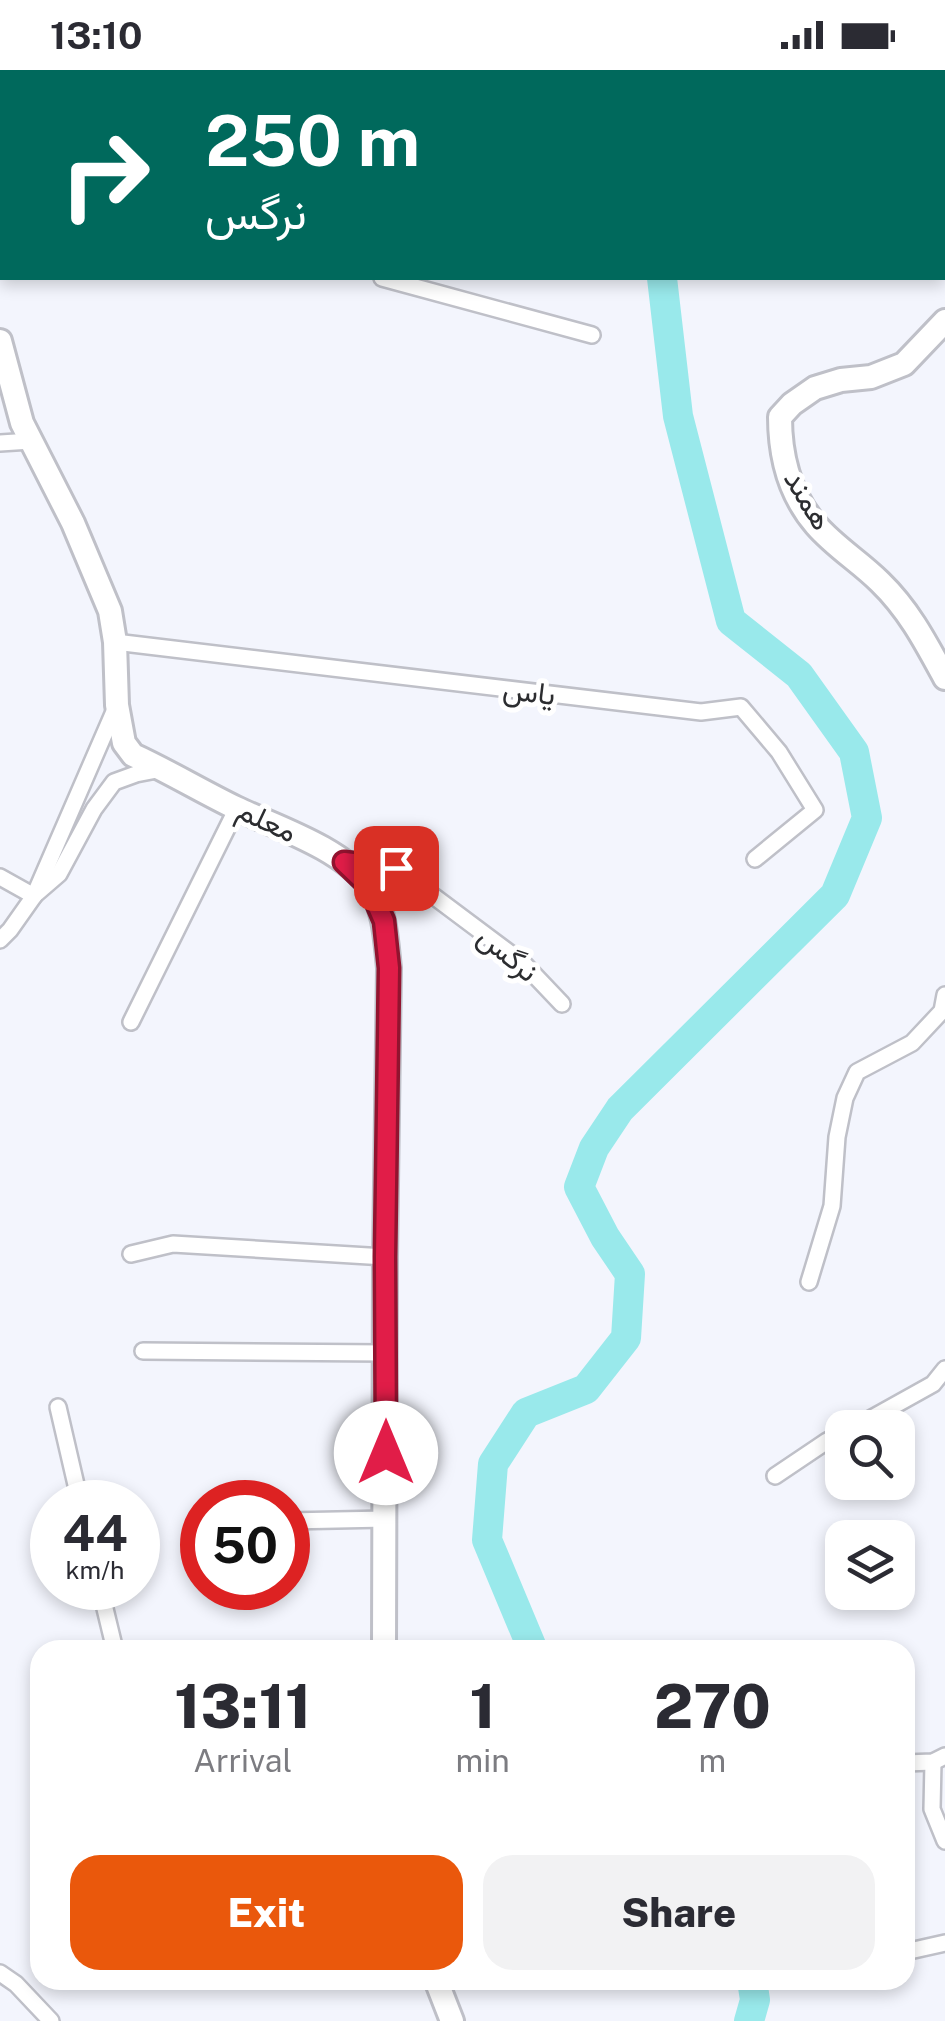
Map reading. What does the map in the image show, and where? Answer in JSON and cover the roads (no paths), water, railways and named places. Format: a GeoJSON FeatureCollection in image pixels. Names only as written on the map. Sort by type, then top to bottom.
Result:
{"type":"FeatureCollection","features":[{"type":"Feature","properties":{"kind":"main road","name":"همند"},"geometry":{"type":"LineString","coordinates":[[945,321],[904,364],[872,377],[816,388],[780,416],[786,469],[816,524],[880,582],[914,620],[945,678]]}},
{"type":"Feature","properties":{"kind":"main road","name":"معلم"},"geometry":{"type":"LineString","coordinates":[[0,341],[3,365],[22,423],[73,523],[110,611],[124,743],[133,755],[304,838],[344,862],[369,886],[384,921],[389,968],[384,1640]]}},
{"type":"Feature","properties":{"kind":"main road"},"geometry":{"type":"LineString","coordinates":[[440,1990],[452,2021]]}},
{"type":"Feature","properties":{"kind":"street"},"geometry":{"type":"LineString","coordinates":[[389,280],[592,335]]}},
{"type":"Feature","properties":{"kind":"street"},"geometry":{"type":"LineString","coordinates":[[0,443],[31,442]]}},
{"type":"Feature","properties":{"kind":"street","name":"یاس"},"geometry":{"type":"LineString","coordinates":[[115,642],[701,712],[742,707],[779,752],[815,810],[755,859]]}},
{"type":"Feature","properties":{"kind":"street"},"geometry":{"type":"LineString","coordinates":[[0,940],[34,896],[117,704]]}},
{"type":"Feature","properties":{"kind":"street"},"geometry":{"type":"LineString","coordinates":[[34,896],[59,874],[114,782],[163,769]]}},
{"type":"Feature","properties":{"kind":"street"},"geometry":{"type":"LineString","coordinates":[[131,1022],[237,808]]}},
{"type":"Feature","properties":{"kind":"street","name":"نرگس"},"geometry":{"type":"LineString","coordinates":[[344,862],[396,868],[523,963],[562,1004]]}},
{"type":"Feature","properties":{"kind":"street"},"geometry":{"type":"LineString","coordinates":[[0,877],[34,896]]}},
{"type":"Feature","properties":{"kind":"street"},"geometry":{"type":"LineString","coordinates":[[809,1282],[832,1206],[836,1137],[845,1098],[857,1072],[912,1043],[942,1011],[945,995]]}},
{"type":"Feature","properties":{"kind":"street"},"geometry":{"type":"LineString","coordinates":[[132,1254],[174,1244],[385,1257]]}},
{"type":"Feature","properties":{"kind":"street"},"geometry":{"type":"LineString","coordinates":[[143,1350],[385,1353]]}},
{"type":"Feature","properties":{"kind":"street"},"geometry":{"type":"LineString","coordinates":[[890,1410],[933,1384],[945,1369]]}},
{"type":"Feature","properties":{"kind":"street"},"geometry":{"type":"LineString","coordinates":[[58,1407],[75,1480]]}},
{"type":"Feature","properties":{"kind":"street"},"geometry":{"type":"LineString","coordinates":[[774,1476],[825,1442]]}},
{"type":"Feature","properties":{"kind":"street"},"geometry":{"type":"LineString","coordinates":[[310,1521],[386,1519]]}},
{"type":"Feature","properties":{"kind":"street"},"geometry":{"type":"LineString","coordinates":[[105,1610],[113,1640]]}},
{"type":"Feature","properties":{"kind":"street"},"geometry":{"type":"LineString","coordinates":[[939,1759],[932,1809],[945,1842]]}},
{"type":"Feature","properties":{"kind":"street"},"geometry":{"type":"LineString","coordinates":[[915,1950],[945,1943]]}},
{"type":"Feature","properties":{"kind":"street"},"geometry":{"type":"LineString","coordinates":[[0,1973],[51,2021]]}},
{"type":"Feature","properties":{"kind":"waterway"},"geometry":{"type":"LineString","coordinates":[[529,1640],[487,1540],[493,1464],[526,1413],[586,1389],[626,1338],[630,1274],[579,1187],[594,1148],[620,1109],[835,895],[867,818],[854,752],[799,675],[731,621],[678,416],[662,280]]}},
{"type":"Feature","properties":{"kind":"waterway"},"geometry":{"type":"LineString","coordinates":[[749,2021],[754,1990]]}}]}
